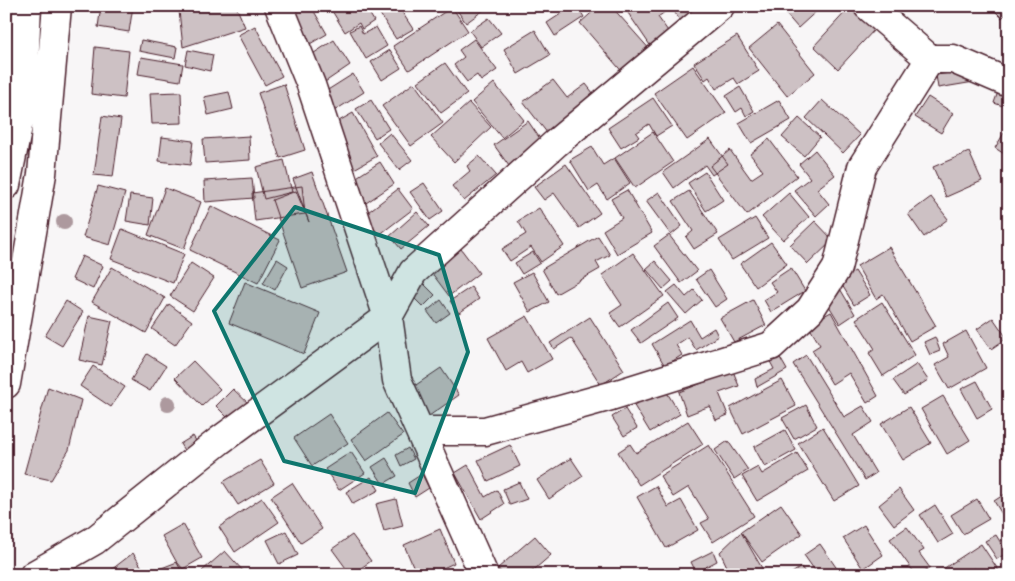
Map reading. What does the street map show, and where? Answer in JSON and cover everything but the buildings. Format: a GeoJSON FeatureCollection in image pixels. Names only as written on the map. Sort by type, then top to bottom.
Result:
{"type":"FeatureCollection","features":[{"type":"Feature","properties":{"kind":"street"},"geometry":{"type":"LineString","coordinates":[[6,185],[27,6]]}},
{"type":"Feature","properties":{"kind":"street"},"geometry":{"type":"LineString","coordinates":[[6,384],[42,174],[57,6]]}},
{"type":"Feature","properties":{"kind":"street"},"geometry":{"type":"LineString","coordinates":[[279,6],[311,85],[388,317],[397,380],[484,575]]}},
{"type":"Feature","properties":{"kind":"street"},"geometry":{"type":"LineString","coordinates":[[34,575],[95,540],[219,441],[388,317],[413,272],[556,144],[720,6]]}},
{"type":"Feature","properties":{"kind":"street"},"geometry":{"type":"LineString","coordinates":[[868,6],[930,59],[954,58],[1009,83]]}},
{"type":"Feature","properties":{"kind":"street"},"geometry":{"type":"LineString","coordinates":[[421,431],[485,431],[611,396],[771,346],[810,310],[837,268],[862,167],[930,59]]}},
{"type":"Feature","properties":{"kind":"highlighted area"},"geometry":{"type":"Polygon","coordinates":[[[295,207],[439,255],[468,352],[415,493],[284,461],[214,311],[295,207]]]}}]}
